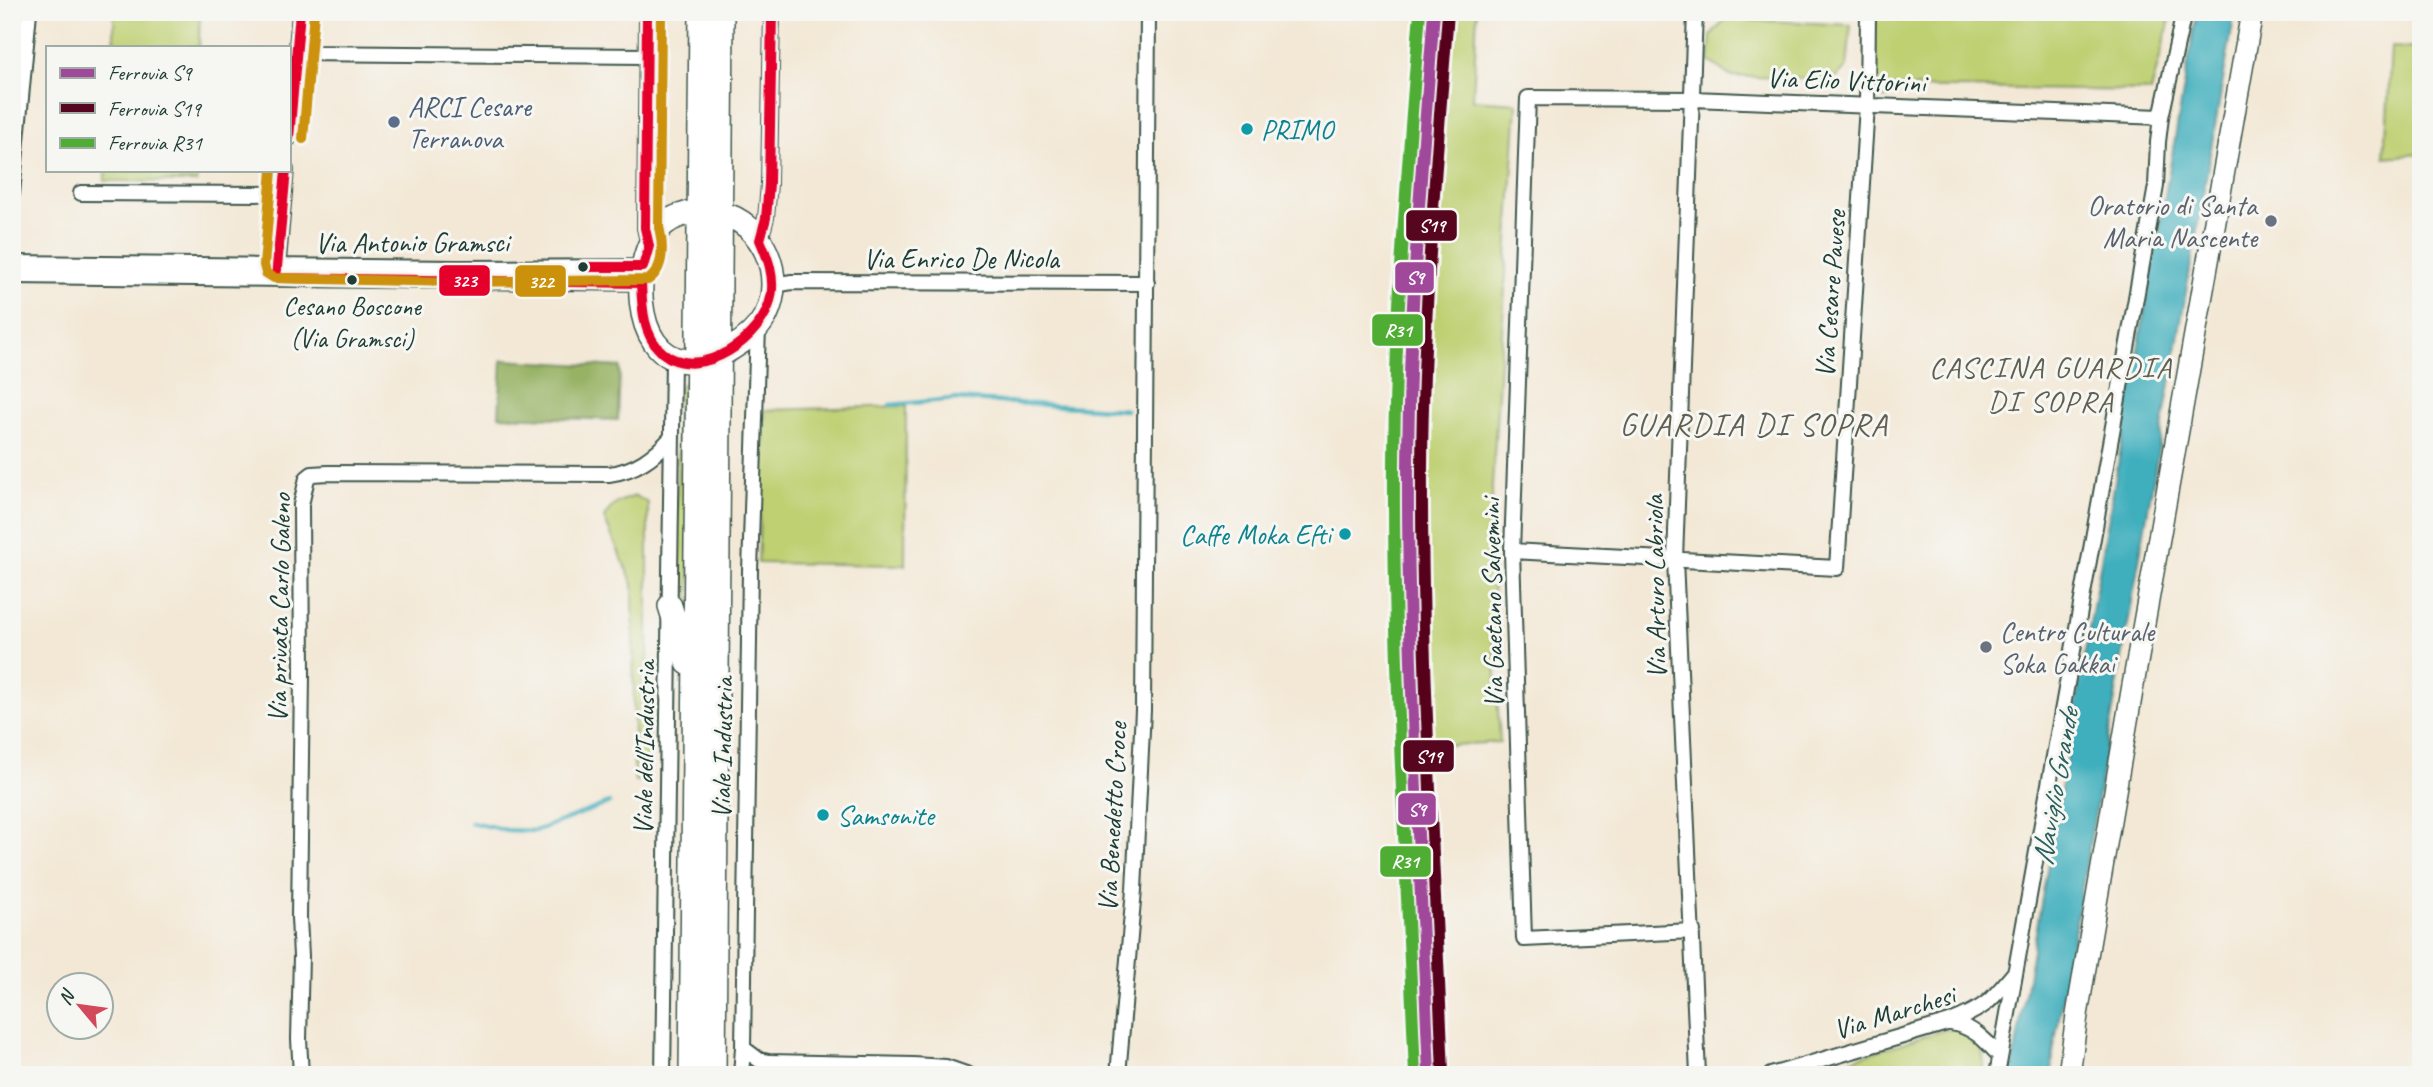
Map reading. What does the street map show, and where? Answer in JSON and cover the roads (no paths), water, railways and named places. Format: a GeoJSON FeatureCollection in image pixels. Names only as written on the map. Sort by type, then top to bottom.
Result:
{"type":"FeatureCollection","features":[{"type":"Feature","properties":{"kind":"main road"},"geometry":{"type":"LineString","coordinates":[[701,12],[720,356],[714,1075]]}},
{"type":"Feature","properties":{"kind":"main road"},"geometry":{"type":"LineString","coordinates":[[691,1075],[697,361],[710,212],[722,12]]}},
{"type":"Feature","properties":{"kind":"main road"},"geometry":{"type":"LineString","coordinates":[[2069,1075],[2132,691],[2252,12]]}},
{"type":"Feature","properties":{"kind":"main road"},"geometry":{"type":"LineString","coordinates":[[710,212],[745,225],[760,240],[771,264],[774,285],[770,305],[758,327],[750,336],[720,356],[697,361],[673,359],[655,342],[643,316],[644,265],[665,223],[673,218],[710,212]]}},
{"type":"Feature","properties":{"kind":"main road"},"geometry":{"type":"LineString","coordinates":[[670,606],[694,681]]}},
{"type":"Feature","properties":{"kind":"main road"},"geometry":{"type":"LineString","coordinates":[[714,1007],[727,1075]]}},
{"type":"Feature","properties":{"kind":"street"},"geometry":{"type":"LineString","coordinates":[[12,194],[29,12]]}},
{"type":"Feature","properties":{"kind":"street"},"geometry":{"type":"LineString","coordinates":[[290,127],[300,12]]}},
{"type":"Feature","properties":{"kind":"street"},"geometry":{"type":"LineString","coordinates":[[644,265],[647,12]]}},
{"type":"Feature","properties":{"kind":"street"},"geometry":{"type":"LineString","coordinates":[[760,240],[766,218],[769,184],[772,12]]}},
{"type":"Feature","properties":{"kind":"street"},"geometry":{"type":"LineString","coordinates":[[1147,283],[1148,12]]}},
{"type":"Feature","properties":{"kind":"street","name":"Via Arturo Labriola"},"geometry":{"type":"LineString","coordinates":[[1695,12],[1675,559],[1698,1075]]}},
{"type":"Feature","properties":{"kind":"street","name":"Via Cesare Pavese"},"geometry":{"type":"LineString","coordinates":[[1675,559],[1837,568],[1867,106],[1868,12]]}},
{"type":"Feature","properties":{"kind":"street"},"geometry":{"type":"LineString","coordinates":[[1997,1075],[2154,199],[2161,117],[2184,12]]}},
{"type":"Feature","properties":{"kind":"street"},"geometry":{"type":"LineString","coordinates":[[297,53],[646,56]]}},
{"type":"Feature","properties":{"kind":"street","name":"Via Elio Vittorini"},"geometry":{"type":"LineString","coordinates":[[1528,98],[1693,99],[2161,117]]}},
{"type":"Feature","properties":{"kind":"street","name":"Via Gaetano Salvemini"},"geometry":{"type":"LineString","coordinates":[[1528,98],[1513,551],[1524,939],[1693,931]]}},
{"type":"Feature","properties":{"kind":"street"},"geometry":{"type":"LineString","coordinates":[[277,272],[286,172]]}},
{"type":"Feature","properties":{"kind":"street"},"geometry":{"type":"LineString","coordinates":[[81,193],[284,194]]}},
{"type":"Feature","properties":{"kind":"street","name":"Via Antonio Gramsci"},"geometry":{"type":"LineString","coordinates":[[12,263],[277,272]]}},
{"type":"Feature","properties":{"kind":"street","name":"Via Antonio Gramsci"},"geometry":{"type":"LineString","coordinates":[[12,275],[644,265]]}},
{"type":"Feature","properties":{"kind":"street","name":"Via Enrico De Nicola"},"geometry":{"type":"LineString","coordinates":[[774,285],[792,282],[1147,283]]}},
{"type":"Feature","properties":{"kind":"street","name":"Via Benedetto Croce"},"geometry":{"type":"LineString","coordinates":[[1118,1075],[1134,890],[1143,710],[1147,283]]}},
{"type":"Feature","properties":{"kind":"street","name":"Viale Industria"},"geometry":{"type":"LineString","coordinates":[[741,1075],[748,646],[758,327]]}},
{"type":"Feature","properties":{"kind":"street","name":"Viale dell'Industria"},"geometry":{"type":"LineString","coordinates":[[663,1075],[673,359]]}},
{"type":"Feature","properties":{"kind":"street","name":"Via privata Carlo Galeno"},"geometry":{"type":"LineString","coordinates":[[302,1075],[298,1016],[301,956],[301,505],[307,478],[312,474],[328,473],[609,474],[624,472],[641,464],[671,438]]}},
{"type":"Feature","properties":{"kind":"street"},"geometry":{"type":"LineString","coordinates":[[1513,551],[1675,559]]}},
{"type":"Feature","properties":{"kind":"street","name":"Via Marchesi"},"geometry":{"type":"LineString","coordinates":[[1771,1075],[1974,1013],[1991,1001],[2016,971]]}},
{"type":"Feature","properties":{"kind":"street"},"geometry":{"type":"LineString","coordinates":[[1950,1022],[1977,1032],[2000,1056]]}},
{"type":"Feature","properties":{"kind":"street"},"geometry":{"type":"LineString","coordinates":[[743,1048],[759,1060],[769,1062],[946,1067],[969,1075]]}},
{"type":"Feature","properties":{"kind":"street"},"geometry":{"type":"LineString","coordinates":[[1110,1075],[1120,1056]]}},
{"type":"Feature","properties":{"kind":"water"},"geometry":{"type":"Polygon","coordinates":[[[2197,12],[2235,12],[2053,1053],[2052,1075],[2011,1075],[2197,12]]]}},
{"type":"Feature","properties":{"kind":"waterway"},"geometry":{"type":"LineString","coordinates":[[890,405],[954,399],[1126,410]]}},
{"type":"Feature","properties":{"kind":"waterway"},"geometry":{"type":"LineString","coordinates":[[471,822],[506,830],[535,831],[609,803]]}},
{"type":"Feature","properties":{"kind":"rail line","name":"R31"},"geometry":{"type":"LineString","coordinates":[[1415,1075],[1398,694],[1394,466],[1400,295],[1420,12]]}},
{"type":"Feature","properties":{"kind":"rail line","name":"S9"},"geometry":{"type":"LineString","coordinates":[[1429,1075],[1412,694],[1408,466],[1414,295],[1434,12]]}},
{"type":"Feature","properties":{"kind":"rail line","name":"S19"},"geometry":{"type":"LineString","coordinates":[[1443,1074],[1426,694],[1422,466],[1428,296],[1448,13]]}},
{"type":"Feature","properties":{"kind":"place","name":"ARCI Cesare Terranova"},"geometry":{"type":"Point","coordinates":[394,122]}},
{"type":"Feature","properties":{"kind":"place","name":"PRIMO"},"geometry":{"type":"Point","coordinates":[1247,129]}},
{"type":"Feature","properties":{"kind":"place","name":"Oratorio di Santa Maria Nascente"},"geometry":{"type":"Point","coordinates":[2271,221]}},
{"type":"Feature","properties":{"kind":"place","name":"Cesano Boscone (Via Gramsci)"},"geometry":{"type":"Point","coordinates":[352,280]}},
{"type":"Feature","properties":{"kind":"place","name":"Caffe Moka Efti"},"geometry":{"type":"Point","coordinates":[1345,534]}},
{"type":"Feature","properties":{"kind":"place","name":"Centro Culturale Soka Gakkai"},"geometry":{"type":"Point","coordinates":[1986,647]}},
{"type":"Feature","properties":{"kind":"place","name":"Samsonite"},"geometry":{"type":"Point","coordinates":[823,815]}},
{"type":"Feature","properties":{"kind":"district","name":"CASCINA GUARDIA DI SOPRA"},"geometry":{"type":"Point","coordinates":[2051,384]}},
{"type":"Feature","properties":{"kind":"district","name":"GUARDIA DI SOPRA"},"geometry":{"type":"Point","coordinates":[1754,424]}},
{"type":"Feature","properties":{"kind":"water label","name":"Naviglio Grande"},"geometry":{"type":"Point","coordinates":[2055,787]}}]}
